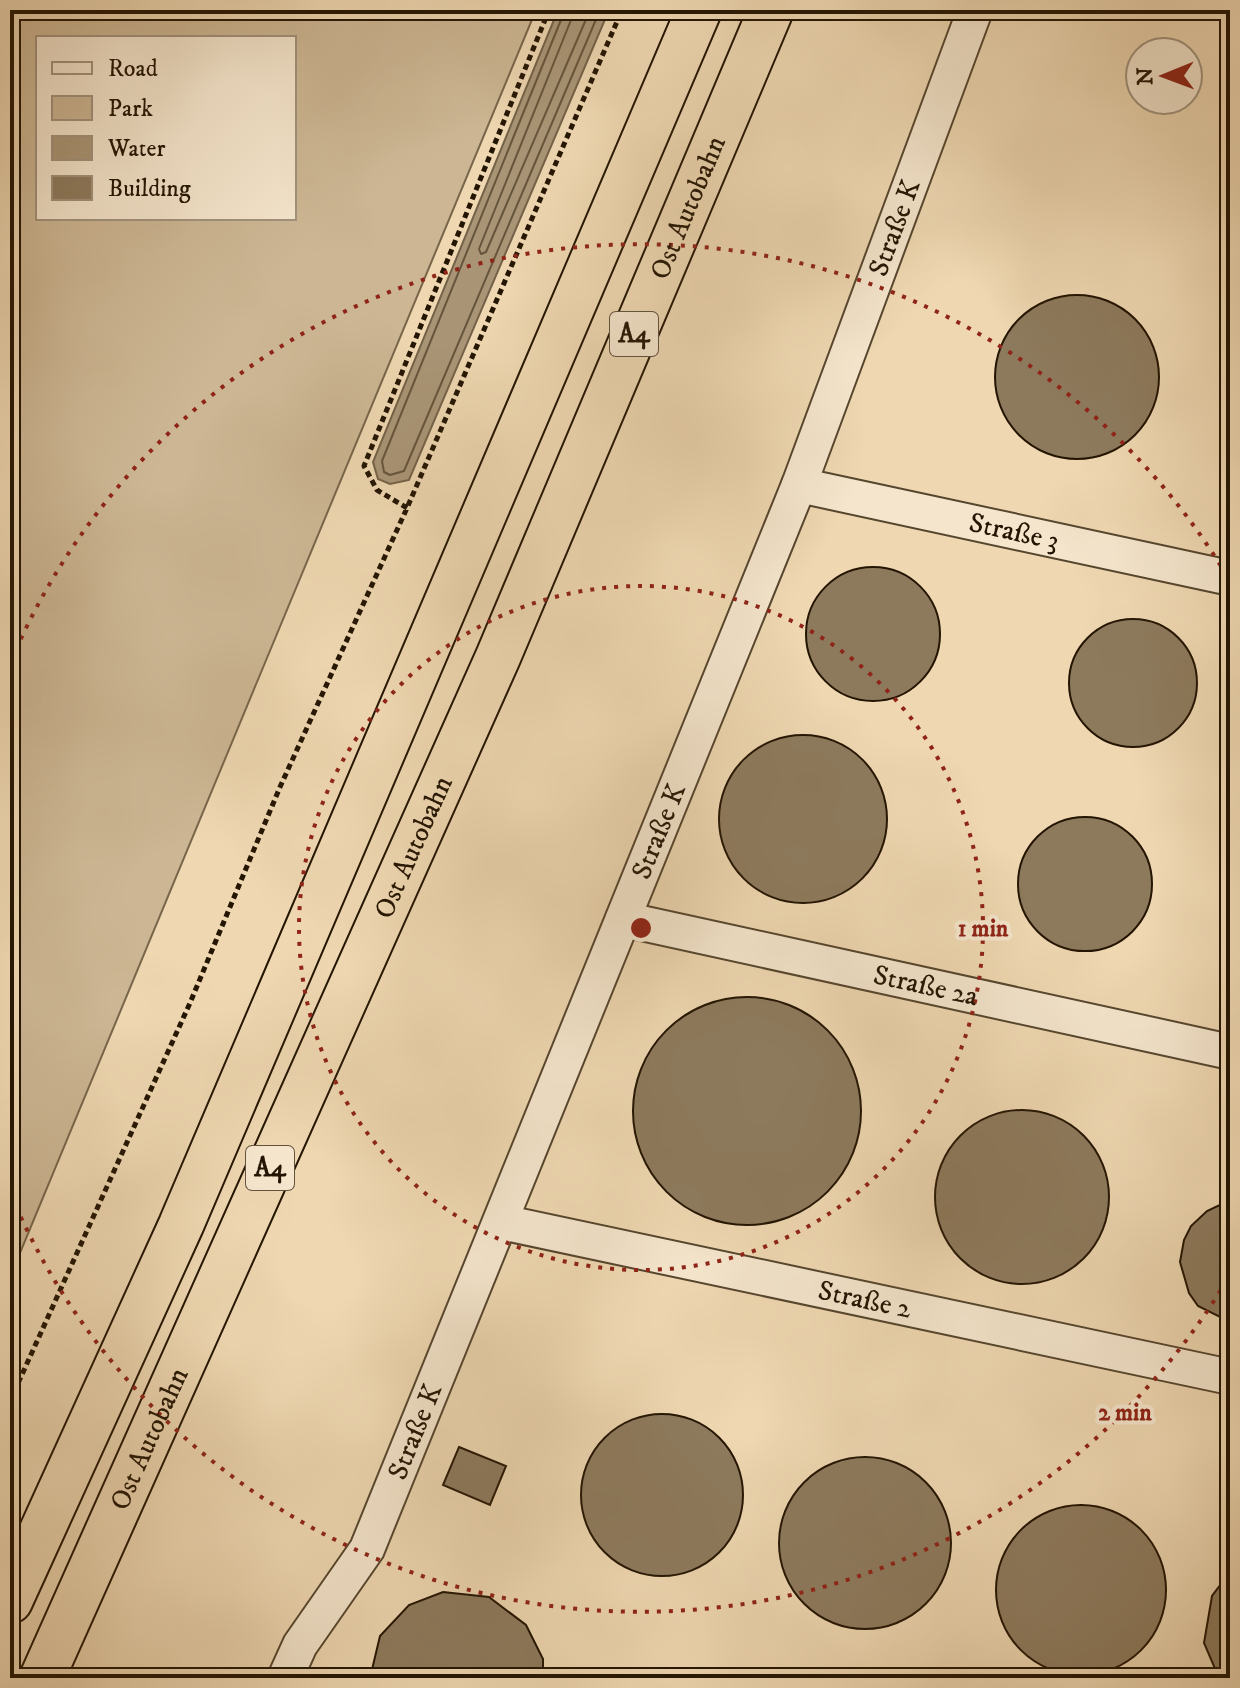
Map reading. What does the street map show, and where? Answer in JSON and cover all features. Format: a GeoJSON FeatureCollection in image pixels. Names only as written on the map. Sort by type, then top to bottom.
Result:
{"type":"FeatureCollection","features":[{"type":"Feature","properties":{"kind":"highway","name":"A4"},"geometry":{"type":"LineString","coordinates":[[10,1601],[181,1225],[699,10]]}},
{"type":"Feature","properties":{"kind":"highway","name":"Ost Autobahn"},"geometry":{"type":"LineString","coordinates":[[42,1678],[498,657],[771,10]]}},
{"type":"Feature","properties":{"kind":"lane","name":"Straße K"},"geometry":{"type":"LineString","coordinates":[[285,1678],[300,1645],[367,1549],[799,485],[975,10]]}},
{"type":"Feature","properties":{"kind":"lane","name":"Straße 3"},"geometry":{"type":"LineString","coordinates":[[799,485],[1230,578]]}},
{"type":"Feature","properties":{"kind":"lane","name":"Straße 2a"},"geometry":{"type":"LineString","coordinates":[[623,919],[1230,1052]]}},
{"type":"Feature","properties":{"kind":"lane","name":"Straße 2"},"geometry":{"type":"LineString","coordinates":[[501,1222],[1230,1377]]}},
{"type":"Feature","properties":{"kind":"path"},"geometry":{"type":"LineString","coordinates":[[407,508],[377,490],[364,466],[549,10]]}},
{"type":"Feature","properties":{"kind":"path"},"geometry":{"type":"LineString","coordinates":[[10,1401],[190,1003],[280,787],[407,508],[622,10]]}},
{"type":"Feature","properties":{"kind":"green space"},"geometry":{"type":"Polygon","coordinates":[[[10,10],[536,10],[10,1277],[10,10]]]}},
{"type":"Feature","properties":{"kind":"water"},"geometry":{"type":"Polygon","coordinates":[[[558,10],[609,10],[409,480],[390,484],[378,479],[373,462],[558,10]]]}},
{"type":"Feature","properties":{"kind":"building"},"geometry":{"type":"Polygon","coordinates":[[[1077,295],[1109,301],[1135,319],[1153,345],[1159,377],[1153,409],[1135,435],[1109,453],[1077,459],[1045,453],[1019,435],[1001,409],[995,377],[1001,345],[1019,319],[1045,301],[1077,295]]]}},
{"type":"Feature","properties":{"kind":"building"},"geometry":{"type":"Polygon","coordinates":[[[873,567],[899,572],[920,587],[935,608],[940,634],[935,660],[920,681],[899,696],[873,701],[847,696],[826,681],[811,660],[806,634],[811,608],[826,587],[847,572],[873,567]]]}},
{"type":"Feature","properties":{"kind":"building"},"geometry":{"type":"Polygon","coordinates":[[[1133,619],[1158,624],[1178,638],[1192,658],[1197,683],[1192,708],[1178,728],[1158,742],[1133,747],[1108,742],[1088,728],[1074,708],[1069,683],[1074,658],[1088,638],[1108,624],[1133,619]]]}},
{"type":"Feature","properties":{"kind":"building"},"geometry":{"type":"Polygon","coordinates":[[[803,735],[835,742],[850,749],[862,760],[873,772],[880,787],[887,819],[880,851],[873,866],[862,878],[850,889],[835,896],[803,903],[771,896],[756,889],[744,878],[733,866],[726,851],[719,819],[726,787],[733,772],[744,760],[756,749],[771,742],[803,735]]]}},
{"type":"Feature","properties":{"kind":"building"},"geometry":{"type":"Polygon","coordinates":[[[1085,817],[1111,822],[1133,836],[1147,858],[1152,884],[1147,910],[1133,932],[1111,946],[1085,951],[1059,946],[1037,932],[1023,910],[1018,884],[1023,858],[1037,836],[1059,822],[1085,817]]]}},
{"type":"Feature","properties":{"kind":"building"},"geometry":{"type":"Polygon","coordinates":[[[747,997],[791,1005],[828,1030],[853,1067],[861,1111],[853,1155],[828,1192],[791,1217],[747,1225],[703,1217],[666,1192],[641,1155],[633,1111],[641,1067],[666,1030],[703,1005],[747,997]]]}},
{"type":"Feature","properties":{"kind":"building"},"geometry":{"type":"Polygon","coordinates":[[[1022,1110],[1055,1117],[1083,1136],[1102,1164],[1109,1197],[1102,1230],[1083,1258],[1055,1277],[1022,1284],[989,1277],[961,1258],[942,1230],[935,1197],[942,1164],[961,1136],[989,1117],[1022,1110]]]}},
{"type":"Feature","properties":{"kind":"building"},"geometry":{"type":"Polygon","coordinates":[[[1230,1202],[1230,1322],[1198,1306],[1189,1293],[1180,1262],[1184,1240],[1191,1226],[1207,1211],[1230,1202]]]}},
{"type":"Feature","properties":{"kind":"building"},"geometry":{"type":"Polygon","coordinates":[[[662,1414],[693,1420],[719,1438],[737,1464],[743,1495],[737,1526],[719,1552],[693,1570],[662,1576],[631,1570],[605,1552],[587,1526],[581,1495],[587,1464],[605,1438],[631,1420],[662,1414]]]}},
{"type":"Feature","properties":{"kind":"building"},"geometry":{"type":"Polygon","coordinates":[[[459,1447],[506,1466],[490,1505],[443,1485],[459,1447]]]}},
{"type":"Feature","properties":{"kind":"building"},"geometry":{"type":"Polygon","coordinates":[[[865,1457],[898,1464],[926,1482],[944,1510],[951,1543],[944,1576],[926,1604],[898,1622],[865,1629],[832,1622],[804,1604],[786,1576],[779,1543],[786,1510],[804,1482],[832,1464],[865,1457]]]}},
{"type":"Feature","properties":{"kind":"building"},"geometry":{"type":"Polygon","coordinates":[[[1081,1505],[1114,1511],[1141,1530],[1160,1557],[1166,1590],[1160,1623],[1141,1650],[1114,1669],[1081,1675],[1048,1669],[1021,1650],[1002,1623],[996,1590],[1002,1557],[1021,1530],[1048,1511],[1081,1505]]]}},
{"type":"Feature","properties":{"kind":"building"},"geometry":{"type":"Polygon","coordinates":[[[1230,1572],[1230,1678],[1219,1678],[1204,1643],[1212,1596],[1230,1572]]]}},
{"type":"Feature","properties":{"kind":"building"},"geometry":{"type":"Polygon","coordinates":[[[443,1592],[489,1597],[526,1625],[543,1659],[543,1678],[370,1678],[380,1636],[409,1605],[443,1592]]]}}]}
